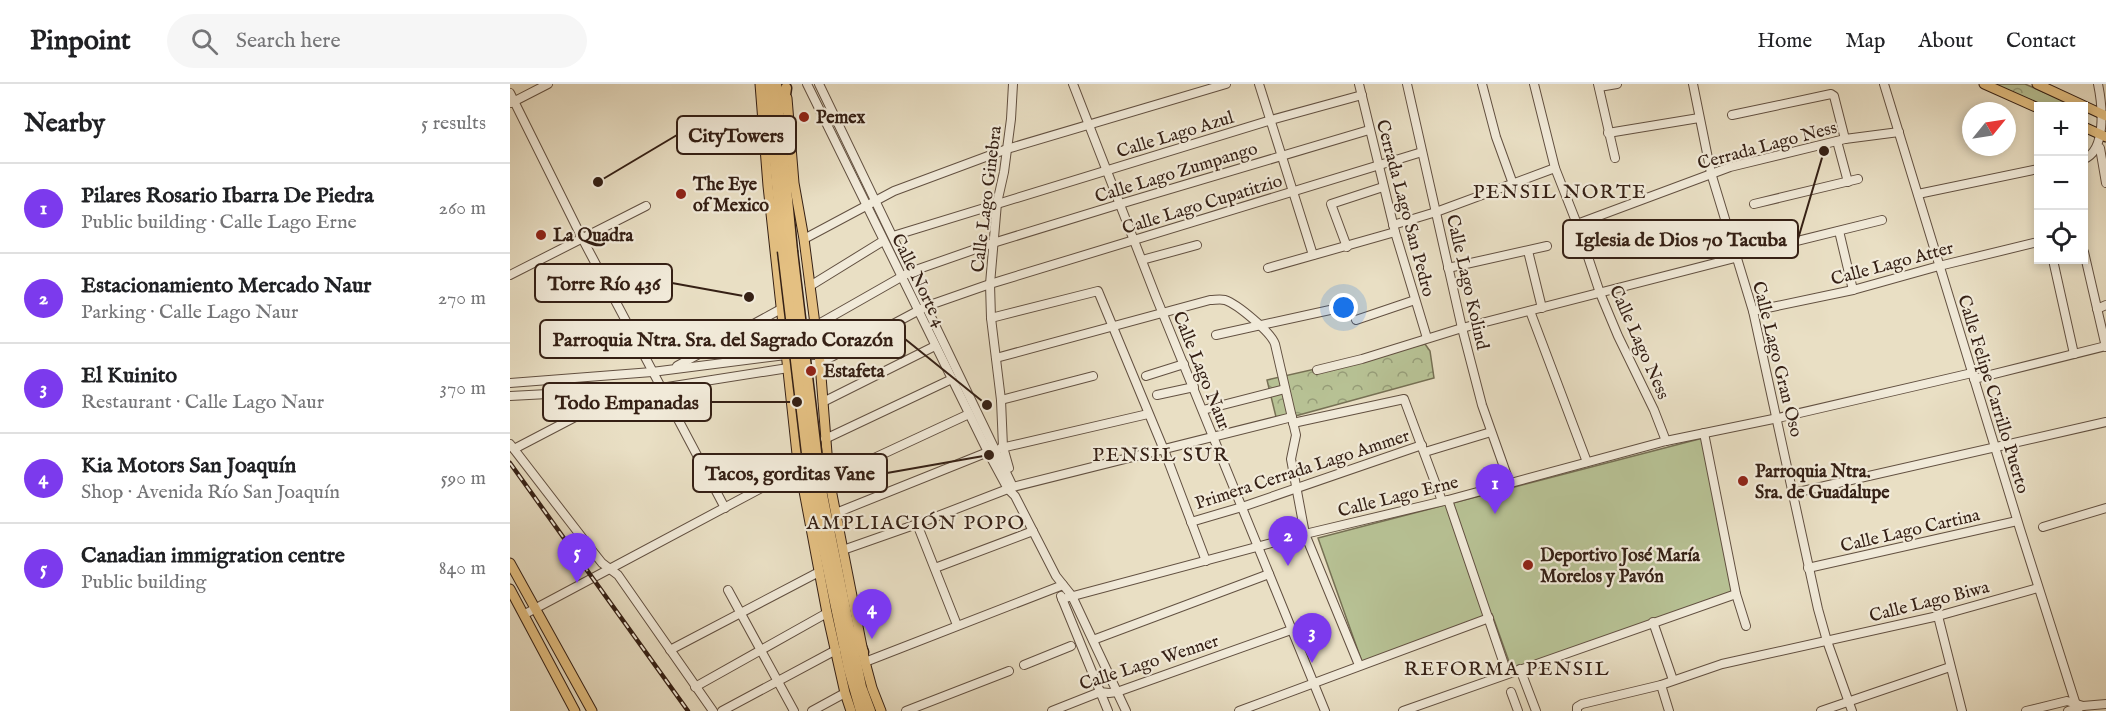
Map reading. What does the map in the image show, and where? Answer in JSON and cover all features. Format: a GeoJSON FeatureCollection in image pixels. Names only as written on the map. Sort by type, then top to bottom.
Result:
{"type":"FeatureCollection","features":[{"type":"Feature","properties":{"kind":"highway"},"geometry":{"type":"LineString","coordinates":[[776,126],[783,115],[782,85]]}},
{"type":"Feature","properties":{"kind":"highway"},"geometry":{"type":"LineString","coordinates":[[763,87],[776,126],[788,251],[840,624],[854,690],[861,711]]}},
{"type":"Feature","properties":{"kind":"highway"},"geometry":{"type":"LineString","coordinates":[[820,484],[861,687],[870,711]]}},
{"type":"Feature","properties":{"kind":"highway"},"geometry":{"type":"LineString","coordinates":[[846,610],[864,657]]}},
{"type":"Feature","properties":{"kind":"highway"},"geometry":{"type":"LineString","coordinates":[[836,650],[840,624]]}},
{"type":"Feature","properties":{"kind":"main road"},"geometry":{"type":"LineString","coordinates":[[1984,84],[2034,106]]}},
{"type":"Feature","properties":{"kind":"main road"},"geometry":{"type":"LineString","coordinates":[[2037,84],[2106,116]]}},
{"type":"Feature","properties":{"kind":"main road"},"geometry":{"type":"LineString","coordinates":[[782,85],[820,363],[826,452],[820,484],[836,513],[864,657],[881,711]]}},
{"type":"Feature","properties":{"kind":"main road"},"geometry":{"type":"LineString","coordinates":[[763,87],[768,186],[797,454],[827,613],[851,711]]}},
{"type":"Feature","properties":{"kind":"main road"},"geometry":{"type":"LineString","coordinates":[[2088,130],[2105,137]]}},
{"type":"Feature","properties":{"kind":"main road"},"geometry":{"type":"LineString","coordinates":[[797,454],[812,450],[826,452]]}},
{"type":"Feature","properties":{"kind":"main road"},"geometry":{"type":"LineString","coordinates":[[510,563],[592,711]]}},
{"type":"Feature","properties":{"kind":"main road"},"geometry":{"type":"LineString","coordinates":[[510,589],[575,711]]}},
{"type":"Feature","properties":{"kind":"street"},"geometry":{"type":"LineString","coordinates":[[512,103],[548,84]]}},
{"type":"Feature","properties":{"kind":"street","name":"Calle Norte 4"},"geometry":{"type":"LineString","coordinates":[[807,84],[969,414],[996,450]]}},
{"type":"Feature","properties":{"kind":"street","name":"Calle Norte 4"},"geometry":{"type":"LineString","coordinates":[[819,84],[996,450],[1012,490]]}},
{"type":"Feature","properties":{"kind":"street","name":"Calle Lago Ginebra"},"geometry":{"type":"LineString","coordinates":[[996,450],[1001,400],[991,318],[990,284],[997,203],[1007,149],[1014,84]]}},
{"type":"Feature","properties":{"kind":"street","name":"Calle Lago Naur"},"geometry":{"type":"LineString","coordinates":[[1073,84],[1325,711]]}},
{"type":"Feature","properties":{"kind":"street"},"geometry":{"type":"LineString","coordinates":[[804,239],[894,191],[1007,149],[1226,84]]}},
{"type":"Feature","properties":{"kind":"street"},"geometry":{"type":"LineString","coordinates":[[1259,84],[1313,255]]}},
{"type":"Feature","properties":{"kind":"street","name":"Cerrada Lago San Pedro"},"geometry":{"type":"LineString","coordinates":[[1359,84],[1394,229],[1427,338]]}},
{"type":"Feature","properties":{"kind":"street","name":"Calle Lago Kolind"},"geometry":{"type":"LineString","coordinates":[[1407,84],[1462,328],[1482,405],[1510,484]]}},
{"type":"Feature","properties":{"kind":"street"},"geometry":{"type":"LineString","coordinates":[[1482,84],[1496,137],[1513,184]]}},
{"type":"Feature","properties":{"kind":"street","name":"Calle Lago Ness"},"geometry":{"type":"LineString","coordinates":[[1534,84],[1555,168],[1600,293],[1666,441]]}},
{"type":"Feature","properties":{"kind":"street"},"geometry":{"type":"LineString","coordinates":[[1615,158],[1598,86],[1617,84]]}},
{"type":"Feature","properties":{"kind":"street","name":"Calle Lago Gran Oso"},"geometry":{"type":"LineString","coordinates":[[1693,84],[1711,173],[1753,311],[1778,418],[1808,568],[1827,641],[1852,711]]}},
{"type":"Feature","properties":{"kind":"street","name":"Calle Felipe Carrillo Puerto"},"geometry":{"type":"LineString","coordinates":[[1884,84],[2038,588],[2079,707]]}},
{"type":"Feature","properties":{"kind":"street"},"geometry":{"type":"LineString","coordinates":[[2088,158],[2100,148],[2105,137],[2106,116],[2098,84]]}},
{"type":"Feature","properties":{"kind":"street"},"geometry":{"type":"LineString","coordinates":[[510,93],[512,103],[725,508]]}},
{"type":"Feature","properties":{"kind":"street"},"geometry":{"type":"LineString","coordinates":[[1732,115],[1831,94],[1834,96],[1845,139]]}},
{"type":"Feature","properties":{"kind":"street","name":"Calle Lago Azul"},"geometry":{"type":"LineString","coordinates":[[893,236],[1271,120],[1362,95]]}},
{"type":"Feature","properties":{"kind":"street"},"geometry":{"type":"LineString","coordinates":[[1608,133],[1700,118]]}},
{"type":"Feature","properties":{"kind":"street","name":"Calle Lago Zumpango"},"geometry":{"type":"LineString","coordinates":[[815,326],[910,272],[993,243],[1369,130]]}},
{"type":"Feature","properties":{"kind":"street","name":"Cerrada Lago Ness"},"geometry":{"type":"LineString","coordinates":[[1577,224],[1730,167],[1845,139],[1899,132]]}},
{"type":"Feature","properties":{"kind":"street"},"geometry":{"type":"LineString","coordinates":[[1837,141],[1848,182]]}},
{"type":"Feature","properties":{"kind":"street"},"geometry":{"type":"LineString","coordinates":[[2100,148],[2106,183]]}},
{"type":"Feature","properties":{"kind":"street","name":"Calle Lago Cupatitzio"},"geometry":{"type":"LineString","coordinates":[[510,396],[661,388],[820,363],[927,306],[990,284],[1422,152]]}},
{"type":"Feature","properties":{"kind":"street"},"geometry":{"type":"LineString","coordinates":[[1268,268],[1347,247],[1555,168]]}},
{"type":"Feature","properties":{"kind":"street"},"geometry":{"type":"LineString","coordinates":[[1918,194],[2034,171]]}},
{"type":"Feature","properties":{"kind":"street"},"geometry":{"type":"LineString","coordinates":[[1754,204],[1858,179]]}},
{"type":"Feature","properties":{"kind":"street"},"geometry":{"type":"LineString","coordinates":[[1347,247],[1331,204],[1383,186]]}},
{"type":"Feature","properties":{"kind":"street"},"geometry":{"type":"LineString","coordinates":[[510,275],[646,206]]}},
{"type":"Feature","properties":{"kind":"street"},"geometry":{"type":"LineString","coordinates":[[1777,246],[1882,220]]}},
{"type":"Feature","properties":{"kind":"street"},"geometry":{"type":"LineString","coordinates":[[1839,231],[1853,290]]}},
{"type":"Feature","properties":{"kind":"street"},"geometry":{"type":"LineString","coordinates":[[810,286],[883,241]]}},
{"type":"Feature","properties":{"kind":"street","name":"Calle Lago Atter"},"geometry":{"type":"LineString","coordinates":[[1753,311],[1853,290],[2034,243]]}},
{"type":"Feature","properties":{"kind":"street"},"geometry":{"type":"LineString","coordinates":[[1142,260],[1197,245]]}},
{"type":"Feature","properties":{"kind":"street"},"geometry":{"type":"LineString","coordinates":[[1448,268],[1547,246]]}},
{"type":"Feature","properties":{"kind":"street"},"geometry":{"type":"LineString","coordinates":[[1528,251],[1542,308]]}},
{"type":"Feature","properties":{"kind":"street"},"geometry":{"type":"LineString","coordinates":[[1317,370],[1362,359],[1462,328],[1735,258]]}},
{"type":"Feature","properties":{"kind":"street"},"geometry":{"type":"LineString","coordinates":[[2054,264],[2074,354]]}},
{"type":"Feature","properties":{"kind":"street"},"geometry":{"type":"LineString","coordinates":[[2087,264],[2106,346]]}},
{"type":"Feature","properties":{"kind":"street"},"geometry":{"type":"LineString","coordinates":[[991,318],[1098,291],[1164,450],[1206,561]]}},
{"type":"Feature","properties":{"kind":"street"},"geometry":{"type":"LineString","coordinates":[[996,357],[1210,300],[1225,300],[1261,326],[1273,338],[1292,420],[1296,440],[1290,456],[1305,534],[1359,665]]}},
{"type":"Feature","properties":{"kind":"street"},"geometry":{"type":"LineString","coordinates":[[1356,320],[1415,300]]}},
{"type":"Feature","properties":{"kind":"street"},"geometry":{"type":"LineString","coordinates":[[2097,309],[2106,305]]}},
{"type":"Feature","properties":{"kind":"street"},"geometry":{"type":"LineString","coordinates":[[672,368],[781,309]]}},
{"type":"Feature","properties":{"kind":"street"},"geometry":{"type":"LineString","coordinates":[[1216,335],[1330,309]]}},
{"type":"Feature","properties":{"kind":"street"},"geometry":{"type":"LineString","coordinates":[[1530,311],[1587,462]]}},
{"type":"Feature","properties":{"kind":"street"},"geometry":{"type":"LineString","coordinates":[[823,402],[935,346]]}},
{"type":"Feature","properties":{"kind":"street","name":"Calle Lago Erne"},"geometry":{"type":"LineString","coordinates":[[1062,598],[1305,534],[1510,484],[1666,441],[2106,346]]}},
{"type":"Feature","properties":{"kind":"street"},"geometry":{"type":"LineString","coordinates":[[510,382],[652,372],[818,351]]}},
{"type":"Feature","properties":{"kind":"street"},"geometry":{"type":"LineString","coordinates":[[1146,376],[1184,364]]}},
{"type":"Feature","properties":{"kind":"street"},"geometry":{"type":"LineString","coordinates":[[1001,400],[1093,376]]}},
{"type":"Feature","properties":{"kind":"street"},"geometry":{"type":"LineString","coordinates":[[825,439],[952,380]]}},
{"type":"Feature","properties":{"kind":"street"},"geometry":{"type":"LineString","coordinates":[[1157,395],[1194,387]]}},
{"type":"Feature","properties":{"kind":"street"},"geometry":{"type":"LineString","coordinates":[[630,388],[512,446],[602,563],[618,575],[712,711]]}},
{"type":"Feature","properties":{"kind":"street"},"geometry":{"type":"LineString","coordinates":[[1203,410],[1285,389]]}},
{"type":"Feature","properties":{"kind":"street"},"geometry":{"type":"LineString","coordinates":[[843,550],[1012,490],[1214,437],[1404,399],[1445,500],[1507,673]]}},
{"type":"Feature","properties":{"kind":"street"},"geometry":{"type":"LineString","coordinates":[[820,484],[969,414]]}},
{"type":"Feature","properties":{"kind":"street"},"geometry":{"type":"LineString","coordinates":[[836,513],[996,450],[1148,414]]}},
{"type":"Feature","properties":{"kind":"street"},"geometry":{"type":"LineString","coordinates":[[1794,493],[2106,422]]}},
{"type":"Feature","properties":{"kind":"street","name":"Primera Cerrada Lago Ammer"},"geometry":{"type":"LineString","coordinates":[[1191,522],[1423,448],[1491,432]]}},
{"type":"Feature","properties":{"kind":"street"},"geometry":{"type":"LineString","coordinates":[[1704,433],[1736,594],[1746,626]]}},
{"type":"Feature","properties":{"kind":"street"},"geometry":{"type":"LineString","coordinates":[[525,614],[799,468]]}},
{"type":"Feature","properties":{"kind":"street"},"geometry":{"type":"LineString","coordinates":[[1012,490],[1056,576],[1062,598],[1108,711]]}},
{"type":"Feature","properties":{"kind":"street"},"geometry":{"type":"LineString","coordinates":[[2043,527],[2106,508]]}},
{"type":"Feature","properties":{"kind":"street","name":"Calle Lago Cartina"},"geometry":{"type":"LineString","coordinates":[[1808,568],[2018,520]]}},
{"type":"Feature","properties":{"kind":"street"},"geometry":{"type":"LineString","coordinates":[[917,524],[957,625]]}},
{"type":"Feature","properties":{"kind":"street"},"geometry":{"type":"LineString","coordinates":[[934,568],[1033,531]]}},
{"type":"Feature","properties":{"kind":"street"},"geometry":{"type":"LineString","coordinates":[[670,650],[741,615],[819,572]]}},
{"type":"Feature","properties":{"kind":"street"},"geometry":{"type":"LineString","coordinates":[[1093,640],[1269,574]]}},
{"type":"Feature","properties":{"kind":"street"},"geometry":{"type":"LineString","coordinates":[[1060,586],[1072,596],[1126,711]]}},
{"type":"Feature","properties":{"kind":"street"},"geometry":{"type":"LineString","coordinates":[[864,657],[1060,586]]}},
{"type":"Feature","properties":{"kind":"street","name":"Calle Lago Biwa"},"geometry":{"type":"LineString","coordinates":[[1577,711],[1577,707],[1582,704],[1661,685],[1722,664],[1938,616],[2038,588]]}},
{"type":"Feature","properties":{"kind":"street"},"geometry":{"type":"LineString","coordinates":[[728,590],[794,711]]}},
{"type":"Feature","properties":{"kind":"street"},"geometry":{"type":"LineString","coordinates":[[1403,711],[1422,708],[1507,673],[1736,594]]}},
{"type":"Feature","properties":{"kind":"street"},"geometry":{"type":"LineString","coordinates":[[695,687],[827,613]]}},
{"type":"Feature","properties":{"kind":"street"},"geometry":{"type":"LineString","coordinates":[[1938,616],[1962,711]]}},
{"type":"Feature","properties":{"kind":"street"},"geometry":{"type":"LineString","coordinates":[[1239,711],[1489,618]]}},
{"type":"Feature","properties":{"kind":"street"},"geometry":{"type":"LineString","coordinates":[[1653,622],[1673,680]]}},
{"type":"Feature","properties":{"kind":"street","name":"Calle Lago Wenner"},"geometry":{"type":"LineString","coordinates":[[1052,711],[1100,692],[1117,692],[1291,630]]}},
{"type":"Feature","properties":{"kind":"street"},"geometry":{"type":"LineString","coordinates":[[1024,665],[1071,646]]}},
{"type":"Feature","properties":{"kind":"street"},"geometry":{"type":"LineString","coordinates":[[722,711],[836,650]]}},
{"type":"Feature","properties":{"kind":"street"},"geometry":{"type":"LineString","coordinates":[[1821,711],[1950,667]]}},
{"type":"Feature","properties":{"kind":"street"},"geometry":{"type":"LineString","coordinates":[[1520,669],[1536,711]]}},
{"type":"Feature","properties":{"kind":"street"},"geometry":{"type":"LineString","coordinates":[[906,711],[1009,671]]}},
{"type":"Feature","properties":{"kind":"street"},"geometry":{"type":"LineString","coordinates":[[1661,685],[1669,711]]}},
{"type":"Feature","properties":{"kind":"street"},"geometry":{"type":"LineString","coordinates":[[1511,692],[1518,711]]}},
{"type":"Feature","properties":{"kind":"street"},"geometry":{"type":"LineString","coordinates":[[812,711],[845,693]]}},
{"type":"Feature","properties":{"kind":"street"},"geometry":{"type":"LineString","coordinates":[[2026,711],[2067,701],[2079,707]]}},
{"type":"Feature","properties":{"kind":"street"},"geometry":{"type":"LineString","coordinates":[[2068,711],[2079,707],[2106,704]]}},
{"type":"Feature","properties":{"kind":"green space"},"geometry":{"type":"Polygon","coordinates":[[[1994,84],[2025,84],[2067,102],[2035,102],[1994,84]]]}},
{"type":"Feature","properties":{"kind":"green space"},"geometry":{"type":"Polygon","coordinates":[[[1425,344],[1430,351],[1434,378],[1277,421],[1267,380],[1425,344]]]}},
{"type":"Feature","properties":{"kind":"green space","name":"Deportivo José María Morelos y Pavón"},"geometry":{"type":"Polygon","coordinates":[[[1703,438],[1735,592],[1512,670],[1492,614],[1362,662],[1318,538],[1703,438]]]}},
{"type":"Feature","properties":{"kind":"railway"},"geometry":{"type":"LineString","coordinates":[[510,463],[688,711]]}},
{"type":"Feature","properties":{"kind":"place","name":"Pemex"},"geometry":{"type":"Point","coordinates":[804,117]}},
{"type":"Feature","properties":{"kind":"place","name":"Iglesia de Dios 7o Tacuba"},"geometry":{"type":"Point","coordinates":[1824,151]}},
{"type":"Feature","properties":{"kind":"place","name":"CityTowers"},"geometry":{"type":"Point","coordinates":[598,182]}},
{"type":"Feature","properties":{"kind":"place","name":"The Eye of Mexico"},"geometry":{"type":"Point","coordinates":[681,194]}},
{"type":"Feature","properties":{"kind":"place","name":"La Quadra"},"geometry":{"type":"Point","coordinates":[541,235]}},
{"type":"Feature","properties":{"kind":"place","name":"Torre Río 436"},"geometry":{"type":"Point","coordinates":[749,297]}},
{"type":"Feature","properties":{"kind":"place","name":"Estafeta"},"geometry":{"type":"Point","coordinates":[811,371]}},
{"type":"Feature","properties":{"kind":"place","name":"Todo Empanadas"},"geometry":{"type":"Point","coordinates":[797,402]}},
{"type":"Feature","properties":{"kind":"place","name":"Parroquia Ntra. Sra. del Sagrado Corazón"},"geometry":{"type":"Point","coordinates":[987,405]}},
{"type":"Feature","properties":{"kind":"place","name":"Tacos, gorditas Vane"},"geometry":{"type":"Point","coordinates":[989,455]}},
{"type":"Feature","properties":{"kind":"place","name":"Parroquia Ntra. Sra. de Guadalupe"},"geometry":{"type":"Point","coordinates":[1743,481]}},
{"type":"Feature","properties":{"kind":"place","name":"Pilares Rosario Ibarra De Piedra"},"geometry":{"type":"Point","coordinates":[1495,514]}},
{"type":"Feature","properties":{"kind":"place","name":"Deportivo José María Morelos y Pavón"},"geometry":{"type":"Point","coordinates":[1528,565]}},
{"type":"Feature","properties":{"kind":"place","name":"Estacionamiento Mercado Naur"},"geometry":{"type":"Point","coordinates":[1288,566]}},
{"type":"Feature","properties":{"kind":"place","name":"Canadian immigration centre"},"geometry":{"type":"Point","coordinates":[577,583]}},
{"type":"Feature","properties":{"kind":"place","name":"Kia Motors San Joaquín"},"geometry":{"type":"Point","coordinates":[872,639]}},
{"type":"Feature","properties":{"kind":"place","name":"El Kuinito"},"geometry":{"type":"Point","coordinates":[1312,663]}},
{"type":"Feature","properties":{"kind":"district","name":"PENSIL NORTE"},"geometry":{"type":"Point","coordinates":[1560,191]}},
{"type":"Feature","properties":{"kind":"district","name":"PENSIL SUR"},"geometry":{"type":"Point","coordinates":[1161,454]}},
{"type":"Feature","properties":{"kind":"district","name":"AMPLIACIÓN POPO"},"geometry":{"type":"Point","coordinates":[916,522]}},
{"type":"Feature","properties":{"kind":"district","name":"REFORMA PENSIL"},"geometry":{"type":"Point","coordinates":[1507,668]}}]}
